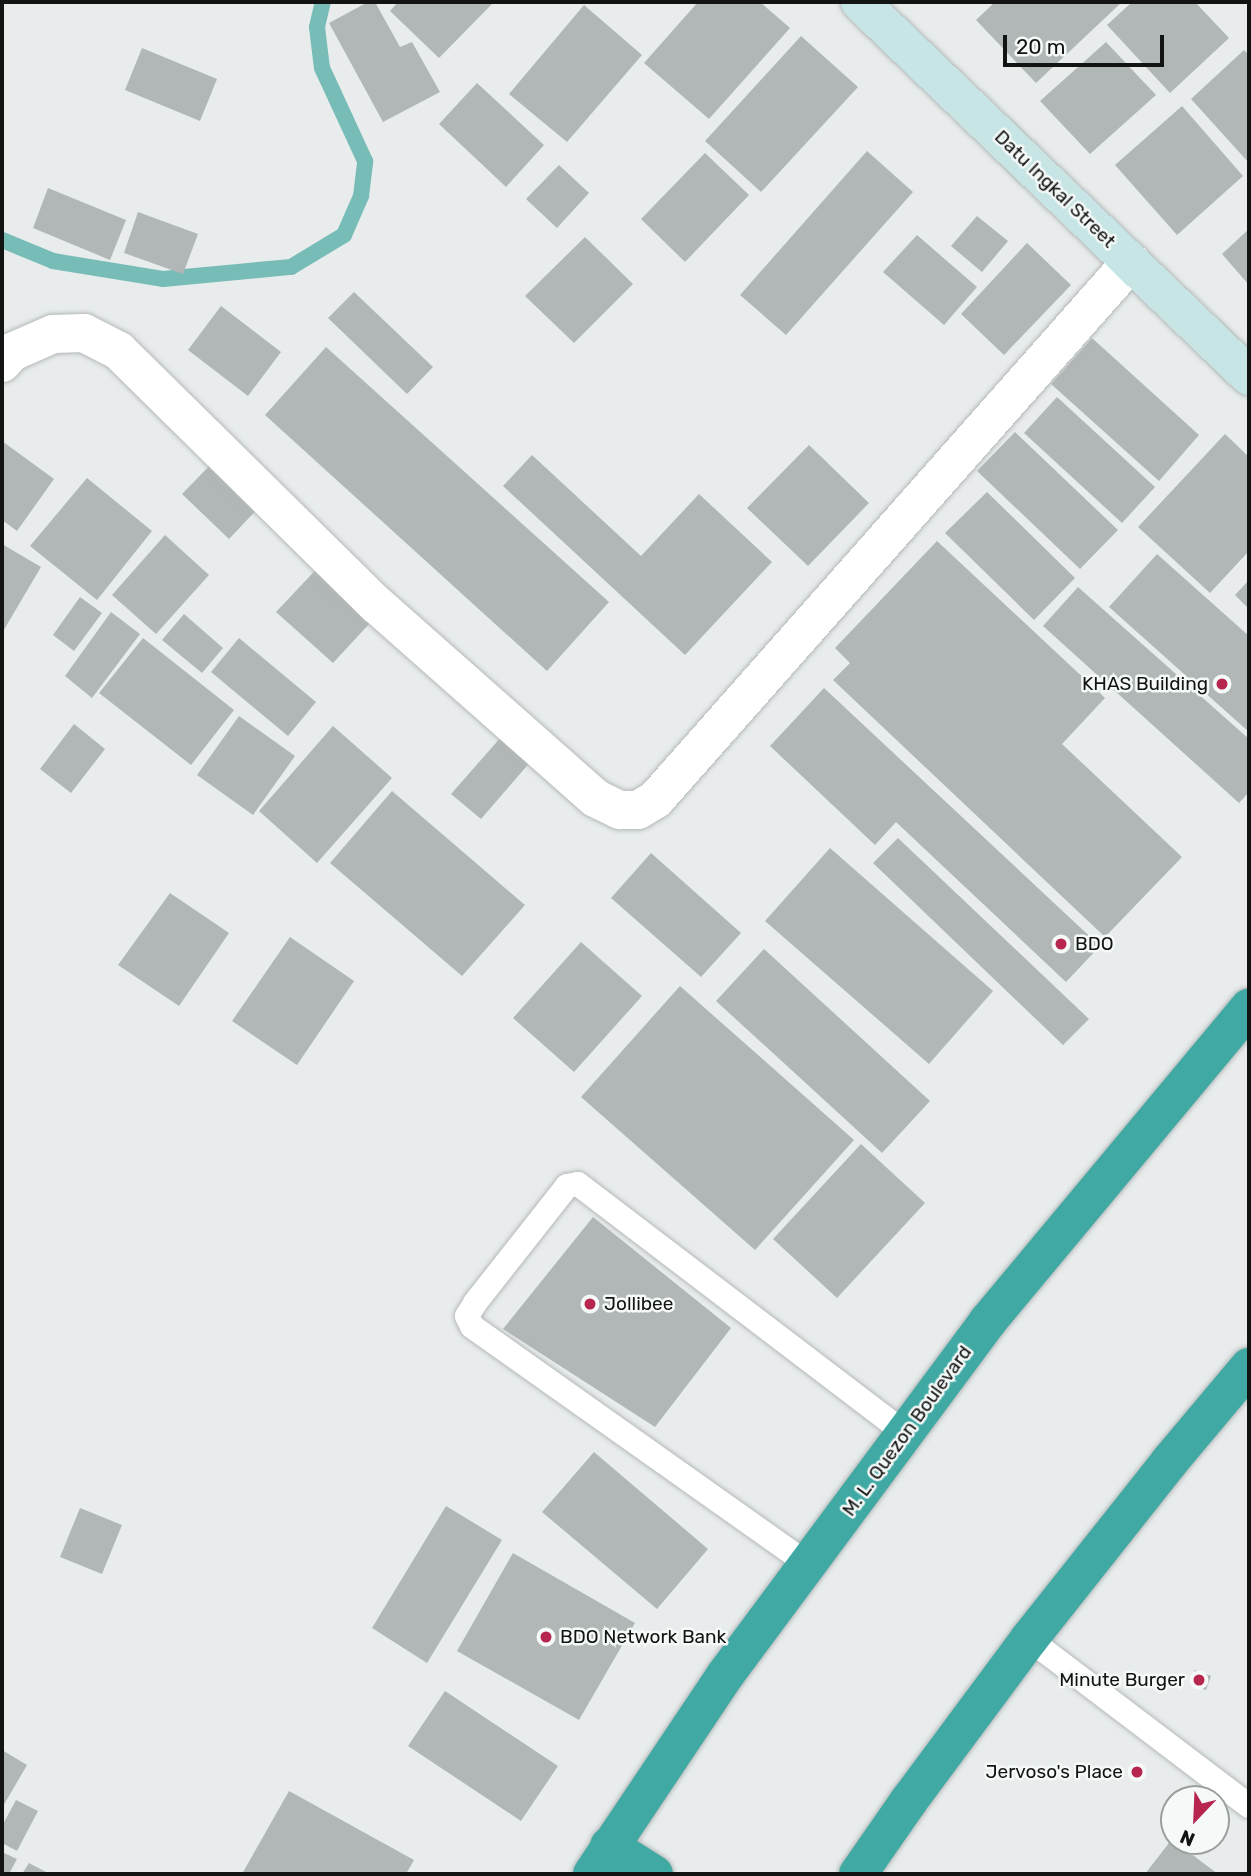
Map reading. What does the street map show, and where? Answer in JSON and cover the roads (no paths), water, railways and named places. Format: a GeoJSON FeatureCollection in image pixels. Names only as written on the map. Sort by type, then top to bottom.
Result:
{"type":"FeatureCollection","features":[{"type":"Feature","properties":{"kind":"highway","name":"M. L. Quezon Boulevard"},"geometry":{"type":"LineString","coordinates":[[601,1860],[726,1674],[988,1321],[1249,1008]]}},
{"type":"Feature","properties":{"kind":"highway"},"geometry":{"type":"LineString","coordinates":[[858,1874],[908,1801],[1029,1639],[1170,1461],[1249,1367]]}},
{"type":"Feature","properties":{"kind":"highway"},"geometry":{"type":"LineString","coordinates":[[601,1860],[654,1874]]}},
{"type":"Feature","properties":{"kind":"street","name":"Datu Ingkal Street"},"geometry":{"type":"LineString","coordinates":[[860,2],[1249,376]]}},
{"type":"Feature","properties":{"kind":"street"},"geometry":{"type":"LineString","coordinates":[[2,363],[12,352],[53,334],[84,333],[119,351],[377,605],[574,780],[595,798],[620,810],[638,810],[656,799],[1131,262]]}},
{"type":"Feature","properties":{"kind":"lane"},"geometry":{"type":"LineString","coordinates":[[809,1565],[472,1326],[467,1316],[475,1303],[566,1186],[578,1184],[904,1432]]}},
{"type":"Feature","properties":{"kind":"lane"},"geometry":{"type":"LineString","coordinates":[[1029,1639],[1249,1807]]}},
{"type":"Feature","properties":{"kind":"waterway"},"geometry":{"type":"LineString","coordinates":[[2,240],[53,261],[163,279],[291,267],[344,235],[361,196],[365,161],[322,68],[317,27],[323,2]]}},
{"type":"Feature","properties":{"kind":"place","name":"KHAS Building"},"geometry":{"type":"Point","coordinates":[1222,684]}},
{"type":"Feature","properties":{"kind":"place","name":"BDO"},"geometry":{"type":"Point","coordinates":[1061,944]}},
{"type":"Feature","properties":{"kind":"place","name":"Jollibee"},"geometry":{"type":"Point","coordinates":[590,1304]}},
{"type":"Feature","properties":{"kind":"place","name":"BDO Network Bank"},"geometry":{"type":"Point","coordinates":[546,1637]}},
{"type":"Feature","properties":{"kind":"place","name":"Minute Burger"},"geometry":{"type":"Point","coordinates":[1199,1680]}},
{"type":"Feature","properties":{"kind":"place","name":"Jervoso's Place"},"geometry":{"type":"Point","coordinates":[1137,1772]}}]}
